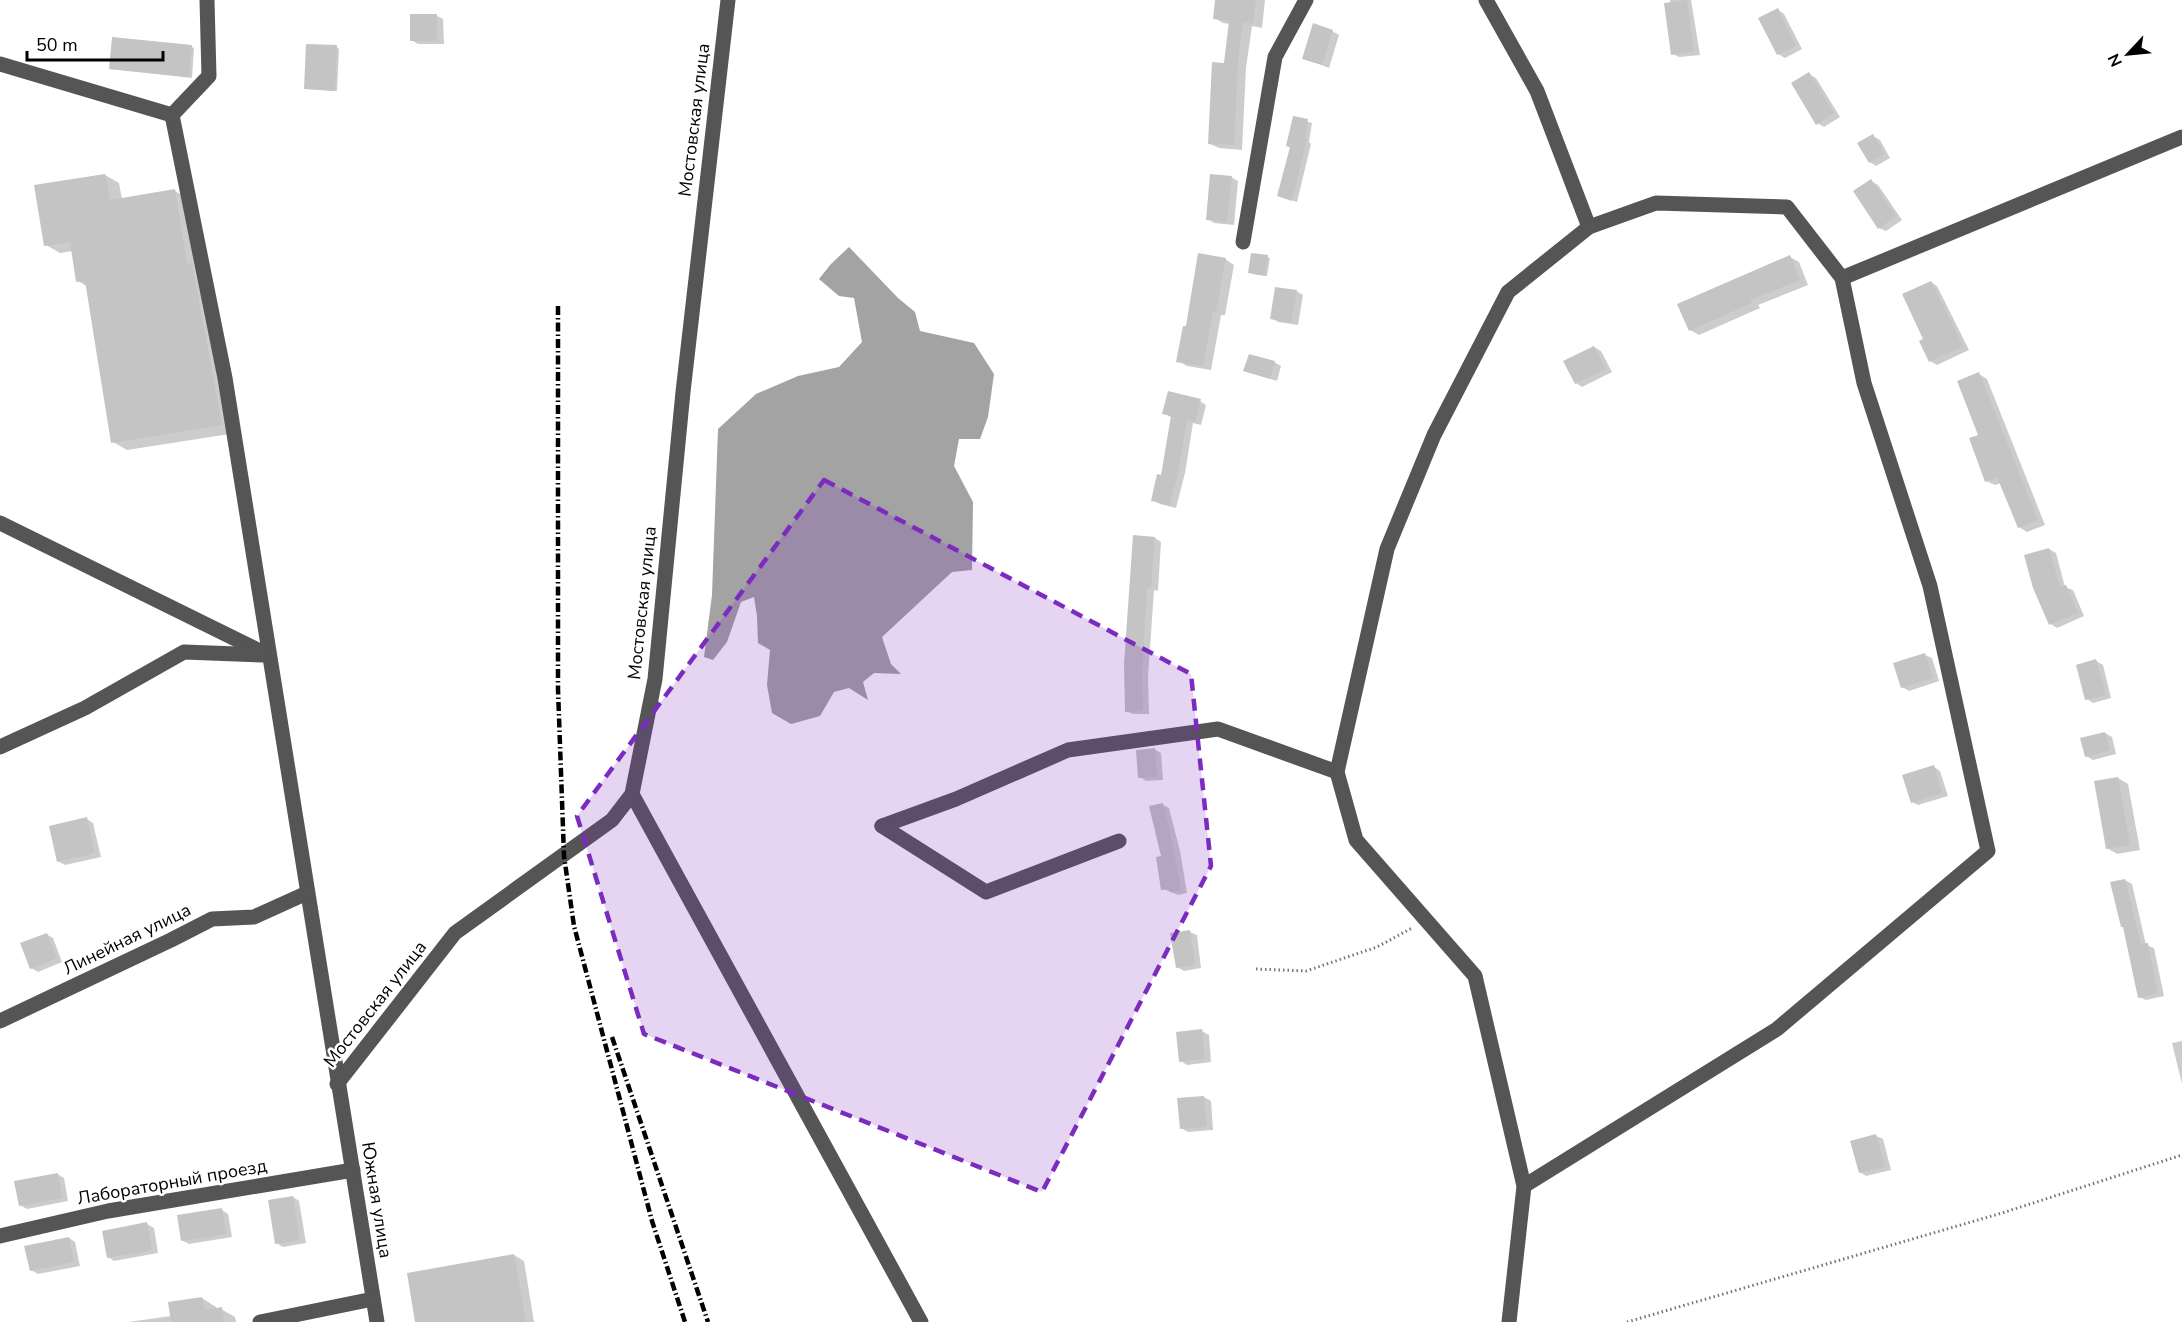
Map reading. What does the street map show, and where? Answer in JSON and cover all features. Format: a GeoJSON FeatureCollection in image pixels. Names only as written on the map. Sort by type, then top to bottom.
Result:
{"type":"FeatureCollection","features":[{"type":"Feature","properties":{"kind":"street"},"geometry":{"type":"LineString","coordinates":[[0,64],[172,115],[209,76],[207,0]]}},
{"type":"Feature","properties":{"kind":"street","name":"Мостовская улица"},"geometry":{"type":"LineString","coordinates":[[337,1084],[455,933],[612,820],[632,794],[655,679],[683,392],[728,0]]}},
{"type":"Feature","properties":{"kind":"street"},"geometry":{"type":"LineString","coordinates":[[1243,242],[1275,57],[1306,0]]}},
{"type":"Feature","properties":{"kind":"street"},"geometry":{"type":"LineString","coordinates":[[1486,0],[1537,91],[1589,226]]}},
{"type":"Feature","properties":{"kind":"street","name":"Южная улица"},"geometry":{"type":"LineString","coordinates":[[172,115],[225,378],[376,1322]]}},
{"type":"Feature","properties":{"kind":"street"},"geometry":{"type":"LineString","coordinates":[[1842,278],[2182,137]]}},
{"type":"Feature","properties":{"kind":"street"},"geometry":{"type":"LineString","coordinates":[[1509,1322],[1524,1186],[1475,975],[1356,840],[1338,772],[1387,549],[1434,435],[1508,292],[1589,226],[1656,203],[1787,207],[1842,278],[1864,382],[1930,586],[1988,850],[1777,1029],[1524,1186]]}},
{"type":"Feature","properties":{"kind":"street"},"geometry":{"type":"LineString","coordinates":[[0,523],[268,655]]}},
{"type":"Feature","properties":{"kind":"street"},"geometry":{"type":"LineString","coordinates":[[0,747],[85,708],[184,652],[268,655]]}},
{"type":"Feature","properties":{"kind":"street"},"geometry":{"type":"LineString","coordinates":[[1119,841],[986,892],[882,826],[956,799],[1068,750],[1218,729],[1338,772]]}},
{"type":"Feature","properties":{"kind":"street"},"geometry":{"type":"LineString","coordinates":[[632,794],[921,1322]]}},
{"type":"Feature","properties":{"kind":"street","name":"Линейная улица"},"geometry":{"type":"LineString","coordinates":[[0,1021],[212,919],[254,917],[308,893]]}},
{"type":"Feature","properties":{"kind":"street","name":"Лабораторный проезд"},"geometry":{"type":"LineString","coordinates":[[0,1236],[108,1211],[353,1170]]}},
{"type":"Feature","properties":{"kind":"street"},"geometry":{"type":"LineString","coordinates":[[260,1322],[373,1299]]}},
{"type":"Feature","properties":{"kind":"path"},"geometry":{"type":"LineString","coordinates":[[1256,969],[1306,971],[1377,947],[1427,921]]}},
{"type":"Feature","properties":{"kind":"path"},"geometry":{"type":"LineString","coordinates":[[1627,1322],[2002,1213],[2182,1155]]}},
{"type":"Feature","properties":{"kind":"highlighted area"},"geometry":{"type":"Polygon","coordinates":[[[824,480],[1191,674],[1211,866],[1042,1192],[644,1034],[577,816],[824,480]]]}},
{"type":"Feature","properties":{"kind":"shaded area"},"geometry":{"type":"Polygon","coordinates":[[[849,247],[898,298],[915,312],[920,331],[974,343],[994,374],[988,417],[980,439],[959,439],[954,466],[973,502],[972,570],[952,572],[882,637],[891,664],[901,674],[874,673],[863,682],[868,700],[849,688],[834,692],[820,716],[791,724],[772,713],[767,685],[770,650],[758,643],[754,597],[741,602],[727,642],[713,660],[704,657],[712,595],[718,429],[756,394],[798,376],[839,367],[862,342],[854,298],[839,296],[819,279],[849,247]]]}},
{"type":"Feature","properties":{"kind":"building"},"geometry":{"type":"Polygon","coordinates":[[[1215,0],[1256,0],[1253,24],[1243,22],[1238,62],[1234,145],[1208,144],[1212,62],[1224,63],[1229,21],[1213,19],[1215,0]]]}},
{"type":"Feature","properties":{"kind":"building"},"geometry":{"type":"Polygon","coordinates":[[[1687,0],[1694,51],[1671,55],[1664,3],[1687,0]]]}},
{"type":"Feature","properties":{"kind":"building"},"geometry":{"type":"Polygon","coordinates":[[[1778,8],[1796,46],[1777,55],[1758,18],[1778,8]]]}},
{"type":"Feature","properties":{"kind":"building"},"geometry":{"type":"Polygon","coordinates":[[[410,14],[437,14],[437,41],[410,41],[410,14]]]}},
{"type":"Feature","properties":{"kind":"building"},"geometry":{"type":"Polygon","coordinates":[[[1313,23],[1333,30],[1322,65],[1302,59],[1313,23]]]}},
{"type":"Feature","properties":{"kind":"building"},"geometry":{"type":"Polygon","coordinates":[[[112,37],[192,45],[189,77],[109,69],[112,37]]]}},
{"type":"Feature","properties":{"kind":"building"},"geometry":{"type":"Polygon","coordinates":[[[306,44],[337,45],[335,91],[304,89],[306,44]]]}},
{"type":"Feature","properties":{"kind":"building"},"geometry":{"type":"Polygon","coordinates":[[[1809,72],[1834,113],[1816,125],[1791,83],[1809,72]]]}},
{"type":"Feature","properties":{"kind":"building"},"geometry":{"type":"Polygon","coordinates":[[[1293,116],[1308,119],[1305,139],[1307,139],[1292,201],[1277,196],[1290,147],[1286,146],[1293,116]]]}},
{"type":"Feature","properties":{"kind":"building"},"geometry":{"type":"Polygon","coordinates":[[[1873,134],[1884,154],[1869,163],[1857,143],[1873,134]]]}},
{"type":"Feature","properties":{"kind":"building"},"geometry":{"type":"Polygon","coordinates":[[[105,174],[110,200],[175,189],[187,264],[192,263],[222,425],[111,443],[85,281],[76,282],[70,242],[44,246],[34,185],[105,174]]]}},
{"type":"Feature","properties":{"kind":"building"},"geometry":{"type":"Polygon","coordinates":[[[1210,174],[1232,176],[1227,222],[1206,220],[1210,174]]]}},
{"type":"Feature","properties":{"kind":"building"},"geometry":{"type":"Polygon","coordinates":[[[1871,179],[1896,216],[1878,229],[1853,191],[1871,179]]]}},
{"type":"Feature","properties":{"kind":"building"},"geometry":{"type":"Polygon","coordinates":[[[1198,253],[1226,258],[1203,366],[1176,362],[1183,326],[1186,326],[1198,253]]]}},
{"type":"Feature","properties":{"kind":"building"},"geometry":{"type":"Polygon","coordinates":[[[1251,253],[1268,255],[1265,276],[1248,273],[1251,253]]]}},
{"type":"Feature","properties":{"kind":"building"},"geometry":{"type":"Polygon","coordinates":[[[1790,255],[1800,280],[1750,300],[1752,303],[1689,331],[1677,304],[1790,255]]]}},
{"type":"Feature","properties":{"kind":"building"},"geometry":{"type":"Polygon","coordinates":[[[1931,281],[1963,346],[1929,362],[1919,341],[1923,339],[1902,294],[1931,281]]]}},
{"type":"Feature","properties":{"kind":"building"},"geometry":{"type":"Polygon","coordinates":[[[1275,287],[1297,290],[1291,323],[1270,319],[1275,287]]]}},
{"type":"Feature","properties":{"kind":"building"},"geometry":{"type":"Polygon","coordinates":[[[1594,346],[1606,369],[1575,384],[1563,361],[1594,346]]]}},
{"type":"Feature","properties":{"kind":"building"},"geometry":{"type":"Polygon","coordinates":[[[1249,354],[1275,361],[1270,379],[1243,371],[1249,354]]]}},
{"type":"Feature","properties":{"kind":"building"},"geometry":{"type":"Polygon","coordinates":[[[1979,372],[2038,520],[2018,528],[1997,477],[1985,482],[1969,438],[1978,435],[1957,381],[1979,372]]]}},
{"type":"Feature","properties":{"kind":"building"},"geometry":{"type":"Polygon","coordinates":[[[1168,391],[1201,399],[1195,422],[1187,420],[1170,505],[1151,501],[1157,474],[1161,475],[1171,416],[1162,414],[1168,391]]]}},
{"type":"Feature","properties":{"kind":"building"},"geometry":{"type":"Polygon","coordinates":[[[1133,535],[1155,537],[1151,588],[1147,588],[1142,672],[1143,711],[1125,712],[1124,664],[1133,535]]]}},
{"type":"Feature","properties":{"kind":"building"},"geometry":{"type":"Polygon","coordinates":[[[2049,548],[2060,587],[2066,585],[2078,613],[2049,625],[2033,588],[2024,555],[2049,548]]]}},
{"type":"Feature","properties":{"kind":"building"},"geometry":{"type":"Polygon","coordinates":[[[1925,653],[1933,678],[1901,688],[1893,663],[1925,653]]]}},
{"type":"Feature","properties":{"kind":"building"},"geometry":{"type":"Polygon","coordinates":[[[2096,659],[2106,695],[2085,700],[2076,665],[2096,659]]]}},
{"type":"Feature","properties":{"kind":"building"},"geometry":{"type":"Polygon","coordinates":[[[2105,732],[2110,750],[2085,757],[2080,738],[2105,732]]]}},
{"type":"Feature","properties":{"kind":"building"},"geometry":{"type":"Polygon","coordinates":[[[1155,748],[1157,777],[1138,778],[1136,750],[1155,748]]]}},
{"type":"Feature","properties":{"kind":"building"},"geometry":{"type":"Polygon","coordinates":[[[1934,765],[1942,793],[1911,803],[1902,775],[1934,765]]]}},
{"type":"Feature","properties":{"kind":"building"},"geometry":{"type":"Polygon","coordinates":[[[2118,777],[2130,845],[2106,849],[2094,781],[2118,777]]]}},
{"type":"Feature","properties":{"kind":"building"},"geometry":{"type":"Polygon","coordinates":[[[1163,803],[1181,890],[1170,892],[1169,889],[1161,890],[1156,857],[1161,856],[1149,806],[1163,803]]]}},
{"type":"Feature","properties":{"kind":"building"},"geometry":{"type":"Polygon","coordinates":[[[87,817],[95,853],[57,862],[49,826],[87,817]]]}},
{"type":"Feature","properties":{"kind":"building"},"geometry":{"type":"Polygon","coordinates":[[[2125,879],[2141,944],[2148,943],[2158,993],[2138,998],[2123,927],[2121,927],[2110,882],[2125,879]]]}},
{"type":"Feature","properties":{"kind":"building"},"geometry":{"type":"Polygon","coordinates":[[[1190,930],[1195,965],[1176,968],[1170,933],[1190,930]]]}},
{"type":"Feature","properties":{"kind":"building"},"geometry":{"type":"Polygon","coordinates":[[[47,933],[57,958],[30,969],[20,943],[47,933]]]}},
{"type":"Feature","properties":{"kind":"building"},"geometry":{"type":"Polygon","coordinates":[[[1202,1029],[1205,1059],[1179,1062],[1176,1032],[1202,1029]]]}},
{"type":"Feature","properties":{"kind":"building"},"geometry":{"type":"Polygon","coordinates":[[[1204,1096],[1207,1127],[1180,1129],[1177,1098],[1204,1096]]]}},
{"type":"Feature","properties":{"kind":"building"},"geometry":{"type":"Polygon","coordinates":[[[1876,1134],[1885,1167],[1859,1173],[1850,1141],[1876,1134]]]}},
{"type":"Feature","properties":{"kind":"building"},"geometry":{"type":"Polygon","coordinates":[[[58,1173],[62,1198],[19,1206],[14,1181],[58,1173]]]}},
{"type":"Feature","properties":{"kind":"building"},"geometry":{"type":"Polygon","coordinates":[[[293,1196],[300,1240],[275,1244],[268,1200],[293,1196]]]}},
{"type":"Feature","properties":{"kind":"building"},"geometry":{"type":"Polygon","coordinates":[[[222,1208],[226,1234],[181,1241],[177,1215],[222,1208]]]}},
{"type":"Feature","properties":{"kind":"building"},"geometry":{"type":"Polygon","coordinates":[[[147,1222],[152,1250],[107,1258],[102,1231],[147,1222]]]}},
{"type":"Feature","properties":{"kind":"building"},"geometry":{"type":"Polygon","coordinates":[[[69,1237],[74,1262],[30,1271],[24,1246],[69,1237]]]}},
{"type":"Feature","properties":{"kind":"building"},"geometry":{"type":"Polygon","coordinates":[[[514,1254],[526,1322],[415,1322],[407,1273],[514,1254]]]}},
{"type":"Feature","properties":{"kind":"building"},"geometry":{"type":"Polygon","coordinates":[[[202,1297],[205,1310],[222,1307],[224,1322],[171,1322],[168,1302],[202,1297]]]}},
{"type":"Feature","properties":{"kind":"railway"},"geometry":{"type":"LineString","coordinates":[[558,306],[558,689],[564,856],[574,926],[652,1221],[685,1322]]}},
{"type":"Feature","properties":{"kind":"railway"},"geometry":{"type":"LineString","coordinates":[[612,1037],[708,1322]]}}]}
